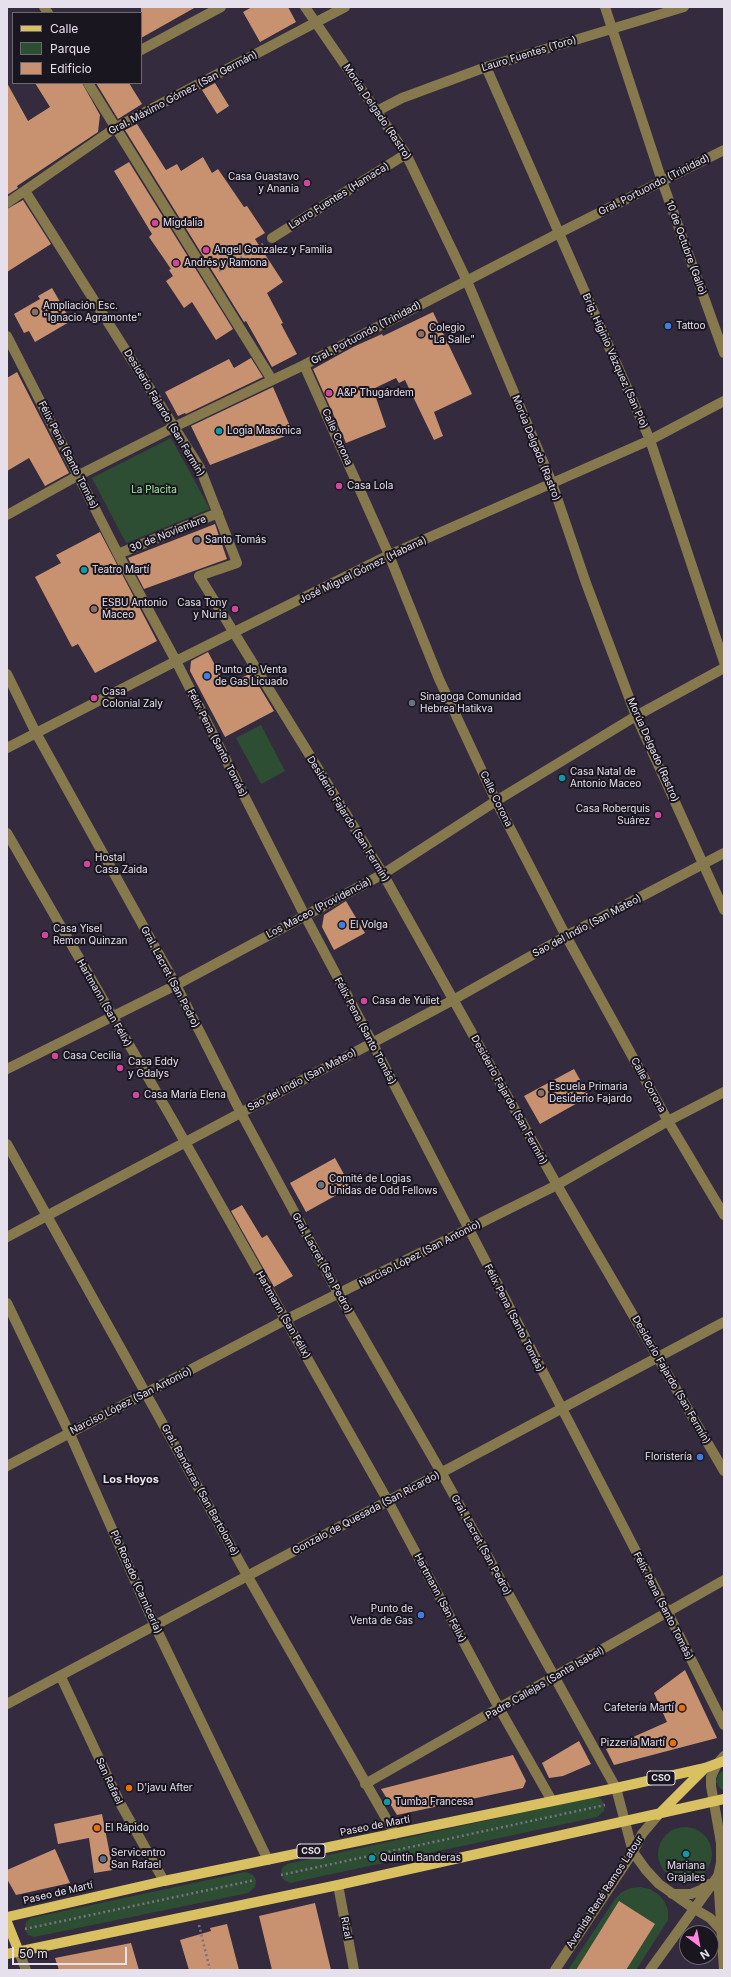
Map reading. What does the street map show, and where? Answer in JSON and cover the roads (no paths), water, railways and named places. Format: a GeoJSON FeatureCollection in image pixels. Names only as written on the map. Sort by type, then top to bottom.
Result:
{"type":"FeatureCollection","features":[{"type":"Feature","properties":{"kind":"main road","name":"Paseo de Martí"},"geometry":{"type":"LineString","coordinates":[[7,1917],[164,1881],[616,1788],[705,1768],[720,1762]]}},
{"type":"Feature","properties":{"kind":"main road"},"geometry":{"type":"LineString","coordinates":[[658,1815],[705,1768]]}},
{"type":"Feature","properties":{"kind":"main road"},"geometry":{"type":"LineString","coordinates":[[7,1954],[338,1885],[719,1801]]}},
{"type":"Feature","properties":{"kind":"main road"},"geometry":{"type":"LineString","coordinates":[[7,1922],[19,1952]]}},
{"type":"Feature","properties":{"kind":"street"},"geometry":{"type":"LineString","coordinates":[[142,49],[221,7]]}},
{"type":"Feature","properties":{"kind":"street","name":"Morúa Delgado (Rastro)"},"geometry":{"type":"LineString","coordinates":[[305,7],[406,154],[467,280],[552,483],[586,584],[636,716],[705,864],[724,910]]}},
{"type":"Feature","properties":{"kind":"street","name":"Gral. Máximo Gómez (San Germán)"},"geometry":{"type":"LineString","coordinates":[[7,203],[115,128],[345,7]]}},
{"type":"Feature","properties":{"kind":"street","name":"10 de Octubre (Gallo)"},"geometry":{"type":"LineString","coordinates":[[605,7],[662,181],[724,353]]}},
{"type":"Feature","properties":{"kind":"street","name":"Lauro Fuentes (Toro)"},"geometry":{"type":"LineString","coordinates":[[377,110],[402,98],[486,67],[684,7]]}},
{"type":"Feature","properties":{"kind":"street","name":"Brig. Higinio Vázquez (San Pío)"},"geometry":{"type":"LineString","coordinates":[[486,67],[650,440],[724,662]]}},
{"type":"Feature","properties":{"kind":"street"},"geometry":{"type":"LineString","coordinates":[[89,84],[272,380]]}},
{"type":"Feature","properties":{"kind":"street","name":"Gral. Portuondo (Trinidad)"},"geometry":{"type":"LineString","coordinates":[[7,515],[79,475],[174,427],[304,365],[467,280],[724,150]]}},
{"type":"Feature","properties":{"kind":"street","name":"Lauro Fuentes (Hamaca)"},"geometry":{"type":"LineString","coordinates":[[272,238],[406,154]]}},
{"type":"Feature","properties":{"kind":"street","name":"Desiderio Fajardo (San Fermín)"},"geometry":{"type":"LineString","coordinates":[[25,191],[200,468],[237,563],[199,576],[383,874],[557,1185],[724,1471]]}},
{"type":"Feature","properties":{"kind":"street","name":"Félix Pena (Santo Tomás)"},"geometry":{"type":"LineString","coordinates":[[7,336],[118,554],[176,661],[304,916],[372,1042],[468,1230],[668,1612],[724,1725]]}},
{"type":"Feature","properties":{"kind":"street","name":"Calle Corona"},"geometry":{"type":"LineString","coordinates":[[304,365],[389,555],[438,679],[496,801],[566,936],[668,1121],[724,1215]]}},
{"type":"Feature","properties":{"kind":"street","name":"José Miguel Gómez (Habana)"},"geometry":{"type":"LineString","coordinates":[[7,748],[176,661],[389,555],[650,440],[724,401]]}},
{"type":"Feature","properties":{"kind":"street","name":"30 de Noviembre"},"geometry":{"type":"LineString","coordinates":[[118,554],[218,513]]}},
{"type":"Feature","properties":{"kind":"street","name":"Los Maceo (Providencia)"},"geometry":{"type":"LineString","coordinates":[[7,1069],[176,985],[383,874],[496,801],[636,716],[724,668]]}},
{"type":"Feature","properties":{"kind":"street","name":"Gral. Lacret (San Pedro)"},"geometry":{"type":"LineString","coordinates":[[7,674],[36,733],[176,985],[241,1113],[339,1295],[441,1472],[616,1788],[633,1852]]}},
{"type":"Feature","properties":{"kind":"street","name":"Hartmann (San Félix)"},"geometry":{"type":"LineString","coordinates":[[7,833],[185,1142],[388,1501],[499,1708],[552,1801]]}},
{"type":"Feature","properties":{"kind":"street","name":"Sao del Indio (San Mateo)"},"geometry":{"type":"LineString","coordinates":[[7,1237],[372,1042],[454,1000],[566,936],[724,854]]}},
{"type":"Feature","properties":{"kind":"street","name":"Narciso López (San Antonio)"},"geometry":{"type":"LineString","coordinates":[[7,1466],[69,1432],[285,1320],[339,1295],[557,1185],[668,1121],[724,1092]]}},
{"type":"Feature","properties":{"kind":"street","name":"Gral. Banderas (San Bartolomé)"},"geometry":{"type":"LineString","coordinates":[[7,1144],[46,1217],[248,1577],[365,1784],[395,1834]]}},
{"type":"Feature","properties":{"kind":"street","name":"Pío Rosado (Carnicería)"},"geometry":{"type":"LineString","coordinates":[[7,1303],[69,1432],[155,1626],[268,1860]]}},
{"type":"Feature","properties":{"kind":"street","name":"Gonzalo de Quesada (San Ricardo)"},"geometry":{"type":"LineString","coordinates":[[7,1704],[61,1677],[441,1472],[658,1359],[724,1322]]}},
{"type":"Feature","properties":{"kind":"street","name":"Padre Callejas (Santa Isabel)"},"geometry":{"type":"LineString","coordinates":[[365,1784],[724,1580]]}},
{"type":"Feature","properties":{"kind":"street","name":"San Rafael"},"geometry":{"type":"LineString","coordinates":[[61,1677],[120,1803],[164,1881]]}},
{"type":"Feature","properties":{"kind":"street"},"geometry":{"type":"LineString","coordinates":[[724,1756],[711,1777],[710,1786],[719,1801],[722,1843],[721,1863],[718,1876],[720,1929],[724,1970]]}},
{"type":"Feature","properties":{"kind":"street","name":"Avenida René Ramos Latour"},"geometry":{"type":"LineString","coordinates":[[555,1970],[633,1852],[642,1834],[658,1815]]}},
{"type":"Feature","properties":{"kind":"street"},"geometry":{"type":"LineString","coordinates":[[633,1852],[646,1870],[672,1894],[710,1918],[720,1929]]}},
{"type":"Feature","properties":{"kind":"street"},"geometry":{"type":"LineString","coordinates":[[672,1894],[691,1894],[701,1890],[718,1876]]}},
{"type":"Feature","properties":{"kind":"street"},"geometry":{"type":"LineString","coordinates":[[650,1970],[693,1908],[718,1876]]}},
{"type":"Feature","properties":{"kind":"street","name":"Rizal"},"geometry":{"type":"LineString","coordinates":[[338,1885],[354,1970]]}},
{"type":"Feature","properties":{"kind":"street"},"geometry":{"type":"LineString","coordinates":[[19,1952],[26,1970]]}},
{"type":"Feature","properties":{"kind":"place","name":"Casa Guastavo y Anania"},"geometry":{"type":"Point","coordinates":[307,183]}},
{"type":"Feature","properties":{"kind":"place","name":"Migdalia"},"geometry":{"type":"Point","coordinates":[155,223]}},
{"type":"Feature","properties":{"kind":"place","name":"Angel Gonzalez y Familia"},"geometry":{"type":"Point","coordinates":[206,250]}},
{"type":"Feature","properties":{"kind":"place","name":"Andrés y Ramona"},"geometry":{"type":"Point","coordinates":[176,263]}},
{"type":"Feature","properties":{"kind":"place","name":"Ampliación Esc. \"Ignacio Agramonte\""},"geometry":{"type":"Point","coordinates":[35,312]}},
{"type":"Feature","properties":{"kind":"place","name":"Tattoo"},"geometry":{"type":"Point","coordinates":[668,326]}},
{"type":"Feature","properties":{"kind":"place","name":"Colegio \"La Salle\""},"geometry":{"type":"Point","coordinates":[421,334]}},
{"type":"Feature","properties":{"kind":"place","name":"A&P Thugárdem"},"geometry":{"type":"Point","coordinates":[329,393]}},
{"type":"Feature","properties":{"kind":"place","name":"Logia Masónica"},"geometry":{"type":"Point","coordinates":[219,431]}},
{"type":"Feature","properties":{"kind":"place","name":"Casa Lola"},"geometry":{"type":"Point","coordinates":[339,486]}},
{"type":"Feature","properties":{"kind":"place","name":"Santo Tomás"},"geometry":{"type":"Point","coordinates":[197,540]}},
{"type":"Feature","properties":{"kind":"place","name":"Teatro Martí"},"geometry":{"type":"Point","coordinates":[84,570]}},
{"type":"Feature","properties":{"kind":"place","name":"ESBU Antonio Maceo"},"geometry":{"type":"Point","coordinates":[94,609]}},
{"type":"Feature","properties":{"kind":"place","name":"Casa Tony y Nuria"},"geometry":{"type":"Point","coordinates":[235,609]}},
{"type":"Feature","properties":{"kind":"place","name":"Punto de Venta de Gas Licuado"},"geometry":{"type":"Point","coordinates":[207,676]}},
{"type":"Feature","properties":{"kind":"place","name":"Casa Colonial Zaly"},"geometry":{"type":"Point","coordinates":[94,698]}},
{"type":"Feature","properties":{"kind":"place","name":"Sinagoga Comunidad Hebrea Hatikva"},"geometry":{"type":"Point","coordinates":[412,703]}},
{"type":"Feature","properties":{"kind":"place","name":"Casa Natal de Antonio Maceo"},"geometry":{"type":"Point","coordinates":[562,778]}},
{"type":"Feature","properties":{"kind":"place","name":"Casa Roberquis Suárez"},"geometry":{"type":"Point","coordinates":[658,815]}},
{"type":"Feature","properties":{"kind":"place","name":"Hostal Casa Zaida"},"geometry":{"type":"Point","coordinates":[87,864]}},
{"type":"Feature","properties":{"kind":"place","name":"El Volga"},"geometry":{"type":"Point","coordinates":[342,925]}},
{"type":"Feature","properties":{"kind":"place","name":"Casa Yisel Remon Quinzan"},"geometry":{"type":"Point","coordinates":[45,935]}},
{"type":"Feature","properties":{"kind":"place","name":"Casa de Yuliet"},"geometry":{"type":"Point","coordinates":[364,1001]}},
{"type":"Feature","properties":{"kind":"place","name":"Casa Cecilia"},"geometry":{"type":"Point","coordinates":[55,1056]}},
{"type":"Feature","properties":{"kind":"place","name":"Casa Eddy y Gdalys"},"geometry":{"type":"Point","coordinates":[120,1068]}},
{"type":"Feature","properties":{"kind":"place","name":"Escuela Primaria Desiderio Fajardo"},"geometry":{"type":"Point","coordinates":[541,1093]}},
{"type":"Feature","properties":{"kind":"place","name":"Casa María Elena"},"geometry":{"type":"Point","coordinates":[136,1095]}},
{"type":"Feature","properties":{"kind":"place","name":"Comité de Logias Unidas de Odd Fellows"},"geometry":{"type":"Point","coordinates":[321,1185]}},
{"type":"Feature","properties":{"kind":"place","name":"Floristería"},"geometry":{"type":"Point","coordinates":[700,1457]}},
{"type":"Feature","properties":{"kind":"place","name":"Punto de Venta de Gas"},"geometry":{"type":"Point","coordinates":[421,1615]}},
{"type":"Feature","properties":{"kind":"place","name":"Cafetería Martí"},"geometry":{"type":"Point","coordinates":[682,1708]}},
{"type":"Feature","properties":{"kind":"place","name":"Pizzería Martí"},"geometry":{"type":"Point","coordinates":[673,1743]}},
{"type":"Feature","properties":{"kind":"place","name":"D'javu After"},"geometry":{"type":"Point","coordinates":[129,1788]}},
{"type":"Feature","properties":{"kind":"place","name":"Tumba Francesa"},"geometry":{"type":"Point","coordinates":[387,1802]}},
{"type":"Feature","properties":{"kind":"place","name":"El Rápido"},"geometry":{"type":"Point","coordinates":[97,1828]}},
{"type":"Feature","properties":{"kind":"place","name":"Mariana Grajales"},"geometry":{"type":"Point","coordinates":[686,1854]}},
{"type":"Feature","properties":{"kind":"place","name":"Quintín Banderas"},"geometry":{"type":"Point","coordinates":[372,1858]}},
{"type":"Feature","properties":{"kind":"place","name":"Servicentro San Rafael"},"geometry":{"type":"Point","coordinates":[103,1859]}},
{"type":"Feature","properties":{"kind":"district","name":"Los Hoyos"},"geometry":{"type":"Point","coordinates":[131,1480]}},
{"type":"Feature","properties":{"kind":"park label","name":"La Placita"},"geometry":{"type":"Point","coordinates":[154,490]}}]}
